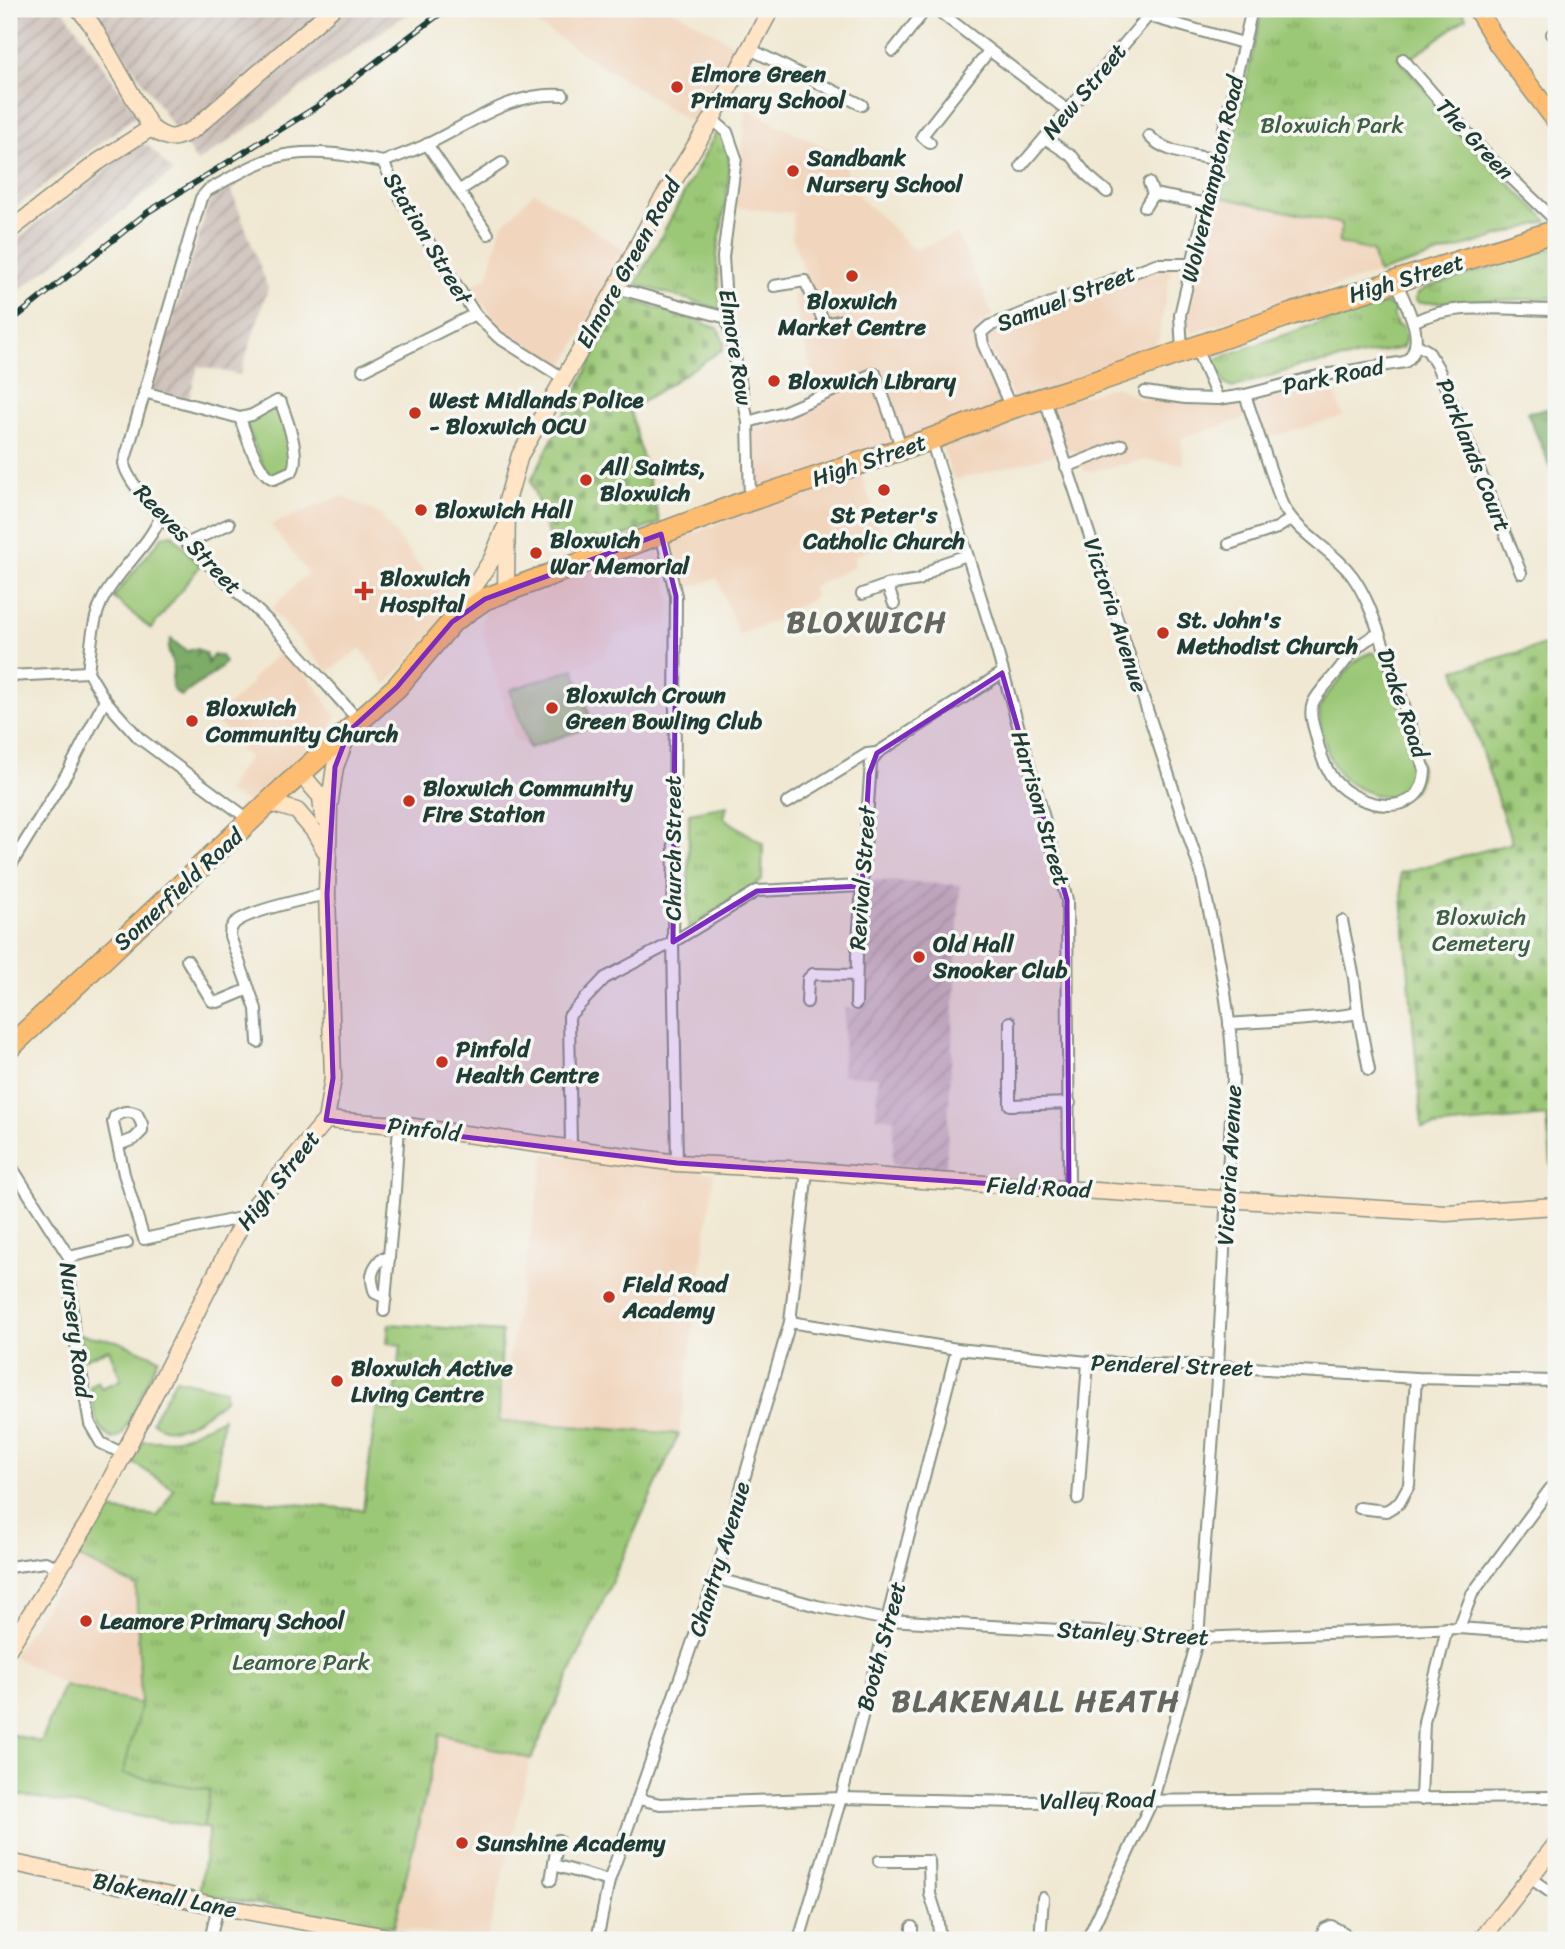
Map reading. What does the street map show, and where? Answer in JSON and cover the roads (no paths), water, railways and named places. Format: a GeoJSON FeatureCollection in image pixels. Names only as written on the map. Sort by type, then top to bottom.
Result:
{"type":"FeatureCollection","features":[{"type":"Feature","properties":{"kind":"highway","name":"High Street"},"geometry":{"type":"LineString","coordinates":[[354,727],[397,687],[452,622],[485,599],[506,590],[750,500],[902,449],[931,444],[1011,408],[1556,231]]}},
{"type":"Feature","properties":{"kind":"highway","name":"Somerfield Road"},"geometry":{"type":"LineString","coordinates":[[9,1048],[354,727]]}},
{"type":"Feature","properties":{"kind":"main road"},"geometry":{"type":"LineString","coordinates":[[1477,9],[1498,44],[1556,121]]}},
{"type":"Feature","properties":{"kind":"street"},"geometry":{"type":"LineString","coordinates":[[79,9],[92,25],[158,133]]}},
{"type":"Feature","properties":{"kind":"street","name":"Elmore Green Road"},"geometry":{"type":"LineString","coordinates":[[506,590],[509,493],[520,455],[616,288],[658,206],[712,119],[771,9]]}},
{"type":"Feature","properties":{"kind":"street"},"geometry":{"type":"LineString","coordinates":[[893,51],[926,9]]}},
{"type":"Feature","properties":{"kind":"street"},"geometry":{"type":"LineString","coordinates":[[936,9],[1067,110]]}},
{"type":"Feature","properties":{"kind":"street"},"geometry":{"type":"LineString","coordinates":[[1138,9],[1148,16],[1243,43]]}},
{"type":"Feature","properties":{"kind":"street","name":"Wolverhampton Road"},"geometry":{"type":"LineString","coordinates":[[1189,349],[1180,315],[1252,9]]}},
{"type":"Feature","properties":{"kind":"street"},"geometry":{"type":"LineString","coordinates":[[9,231],[98,162],[158,133],[177,138],[194,129],[322,12]]}},
{"type":"Feature","properties":{"kind":"street","name":"New Street"},"geometry":{"type":"LineString","coordinates":[[1021,166],[1148,16]]}},
{"type":"Feature","properties":{"kind":"street"},"geometry":{"type":"LineString","coordinates":[[748,48],[857,99]]}},
{"type":"Feature","properties":{"kind":"street"},"geometry":{"type":"LineString","coordinates":[[930,143],[922,136],[989,51]]}},
{"type":"Feature","properties":{"kind":"street","name":"The Green"},"geometry":{"type":"LineString","coordinates":[[1403,60],[1427,78],[1486,154],[1554,219],[1556,224]]}},
{"type":"Feature","properties":{"kind":"street"},"geometry":{"type":"LineString","coordinates":[[383,162],[426,145],[511,101],[534,96],[563,95]]}},
{"type":"Feature","properties":{"kind":"street","name":"Elmore Row"},"geometry":{"type":"LineString","coordinates":[[712,119],[727,132],[736,158],[723,257],[727,318],[748,422],[750,500]]}},
{"type":"Feature","properties":{"kind":"street"},"geometry":{"type":"LineString","coordinates":[[1149,135],[1157,145],[1166,149],[1218,160]]}},
{"type":"Feature","properties":{"kind":"street"},"geometry":{"type":"LineString","coordinates":[[1045,138],[1073,157],[1087,175],[1107,192]]}},
{"type":"Feature","properties":{"kind":"street"},"geometry":{"type":"LineString","coordinates":[[426,145],[460,190],[488,234]]}},
{"type":"Feature","properties":{"kind":"street","name":"Station Street"},"geometry":{"type":"LineString","coordinates":[[201,198],[208,190],[266,162],[290,154],[338,153],[383,162],[401,199],[475,314],[498,337],[563,378]]}},
{"type":"Feature","properties":{"kind":"street"},"geometry":{"type":"LineString","coordinates":[[460,190],[502,163]]}},
{"type":"Feature","properties":{"kind":"street"},"geometry":{"type":"LineString","coordinates":[[1145,207],[1151,189],[1207,205]]}},
{"type":"Feature","properties":{"kind":"street","name":"Reeves Street"},"geometry":{"type":"LineString","coordinates":[[201,198],[144,392],[124,471],[160,516],[270,623],[354,727]]}},
{"type":"Feature","properties":{"kind":"street","name":"Samuel Street"},"geometry":{"type":"LineString","coordinates":[[1011,408],[983,344],[981,333],[989,326],[1156,264],[1192,264]]}},
{"type":"Feature","properties":{"kind":"street"},"geometry":{"type":"LineString","coordinates":[[774,286],[805,281],[825,324],[842,320]]}},
{"type":"Feature","properties":{"kind":"street"},"geometry":{"type":"LineString","coordinates":[[1396,281],[1413,322],[1416,344]]}},
{"type":"Feature","properties":{"kind":"street"},"geometry":{"type":"LineString","coordinates":[[616,288],[727,318]]}},
{"type":"Feature","properties":{"kind":"street"},"geometry":{"type":"LineString","coordinates":[[1413,322],[1429,314],[1463,310],[1556,310]]}},
{"type":"Feature","properties":{"kind":"street"},"geometry":{"type":"LineString","coordinates":[[363,370],[475,314]]}},
{"type":"Feature","properties":{"kind":"street","name":"Park Road"},"geometry":{"type":"LineString","coordinates":[[1145,392],[1165,390],[1218,399],[1245,395],[1318,376],[1405,362],[1413,354],[1416,344]]}},
{"type":"Feature","properties":{"kind":"street","name":"Parklands Court"},"geometry":{"type":"LineString","coordinates":[[1416,344],[1428,351],[1438,368],[1521,573]]}},
{"type":"Feature","properties":{"kind":"street"},"geometry":{"type":"LineString","coordinates":[[1189,349],[1218,399]]}},
{"type":"Feature","properties":{"kind":"street"},"geometry":{"type":"LineString","coordinates":[[860,367],[865,378]]}},
{"type":"Feature","properties":{"kind":"street"},"geometry":{"type":"LineString","coordinates":[[748,422],[783,412],[875,373],[902,449]]}},
{"type":"Feature","properties":{"kind":"street"},"geometry":{"type":"LineString","coordinates":[[144,392],[240,418],[252,415],[277,401],[281,402],[296,461],[292,471],[280,478],[270,479],[262,469],[240,418]]}},
{"type":"Feature","properties":{"kind":"street","name":"Drake Road"},"geometry":{"type":"LineString","coordinates":[[1245,395],[1282,504],[1291,519],[1349,571],[1368,603],[1379,634],[1425,770],[1423,782],[1412,797],[1391,806],[1374,804],[1356,797],[1332,778],[1318,746],[1311,712],[1319,694],[1354,651],[1369,638],[1379,634]]}},
{"type":"Feature","properties":{"kind":"street","name":"Victoria Avenue"},"geometry":{"type":"LineString","coordinates":[[1044,397],[1201,873],[1232,1040],[1233,1078],[1219,1366],[1198,1638],[1153,1799],[1087,1940]]}},
{"type":"Feature","properties":{"kind":"street","name":"Harrison Street"},"geometry":{"type":"LineString","coordinates":[[931,444],[993,636],[1067,900],[1069,1189]]}},
{"type":"Feature","properties":{"kind":"street"},"geometry":{"type":"LineString","coordinates":[[1066,467],[1122,445]]}},
{"type":"Feature","properties":{"kind":"street"},"geometry":{"type":"LineString","coordinates":[[160,516],[156,529],[120,572],[102,599],[94,627],[88,672],[105,700],[139,738],[251,821]]}},
{"type":"Feature","properties":{"kind":"street"},"geometry":{"type":"LineString","coordinates":[[1229,544],[1277,528],[1291,519]]}},
{"type":"Feature","properties":{"kind":"street"},"geometry":{"type":"LineString","coordinates":[[188,543],[229,524]]}},
{"type":"Feature","properties":{"kind":"street","name":"Elmore Green Road"},"geometry":{"type":"LineString","coordinates":[[452,622],[492,559],[506,524]]}},
{"type":"Feature","properties":{"kind":"street","name":"Church Street"},"geometry":{"type":"LineString","coordinates":[[661,534],[676,596],[673,942],[677,1163]]}},
{"type":"Feature","properties":{"kind":"street"},"geometry":{"type":"LineString","coordinates":[[862,594],[887,584],[919,580],[942,564],[967,555]]}},
{"type":"Feature","properties":{"kind":"street"},"geometry":{"type":"LineString","coordinates":[[887,584],[894,604]]}},
{"type":"Feature","properties":{"kind":"street"},"geometry":{"type":"LineString","coordinates":[[9,676],[88,672]]}},
{"type":"Feature","properties":{"kind":"street"},"geometry":{"type":"LineString","coordinates":[[788,803],[867,754],[877,753],[1002,673]]}},
{"type":"Feature","properties":{"kind":"street"},"geometry":{"type":"LineString","coordinates":[[9,868],[68,770],[105,700]]}},
{"type":"Feature","properties":{"kind":"street","name":"High Street"},"geometry":{"type":"LineString","coordinates":[[9,1648],[91,1518],[245,1217],[326,1119],[333,1078],[327,894],[329,807],[335,767],[354,727]]}},
{"type":"Feature","properties":{"kind":"street","name":"Revival Street"},"geometry":{"type":"LineString","coordinates":[[856,1004],[869,774],[877,753]]}},
{"type":"Feature","properties":{"kind":"street","name":"High Street"},"geometry":{"type":"LineString","coordinates":[[301,774],[321,797],[327,854]]}},
{"type":"Feature","properties":{"kind":"street"},"geometry":{"type":"LineString","coordinates":[[270,803],[297,811],[314,831],[327,854]]}},
{"type":"Feature","properties":{"kind":"street"},"geometry":{"type":"LineString","coordinates":[[571,1148],[569,1016],[605,978],[673,942],[757,891],[862,886]]}},
{"type":"Feature","properties":{"kind":"street"},"geometry":{"type":"LineString","coordinates":[[258,1042],[258,1016],[230,936],[234,923],[301,899],[327,894]]}},
{"type":"Feature","properties":{"kind":"street"},"geometry":{"type":"LineString","coordinates":[[1342,921],[1358,996],[1357,1013],[1369,1070]]}},
{"type":"Feature","properties":{"kind":"street"},"geometry":{"type":"LineString","coordinates":[[187,960],[212,1001],[218,1002],[249,989]]}},
{"type":"Feature","properties":{"kind":"street"},"geometry":{"type":"LineString","coordinates":[[807,1002],[808,979],[813,974],[856,975]]}},
{"type":"Feature","properties":{"kind":"street"},"geometry":{"type":"LineString","coordinates":[[1229,1024],[1330,1018],[1357,1013]]}},
{"type":"Feature","properties":{"kind":"street"},"geometry":{"type":"LineString","coordinates":[[1010,1022],[1010,1105],[1070,1103]]}},
{"type":"Feature","properties":{"kind":"street","name":"Pinfold"},"geometry":{"type":"LineString","coordinates":[[326,1119],[399,1125],[522,1142]]}},
{"type":"Feature","properties":{"kind":"street"},"geometry":{"type":"LineString","coordinates":[[384,1311],[399,1125]]}},
{"type":"Feature","properties":{"kind":"street","name":"Field Road"},"geometry":{"type":"LineString","coordinates":[[522,1142],[677,1163],[807,1170],[921,1181],[1446,1213],[1556,1206]]}},
{"type":"Feature","properties":{"kind":"street"},"geometry":{"type":"LineString","coordinates":[[118,1145],[144,1240],[245,1217]]}},
{"type":"Feature","properties":{"kind":"street","name":"Nursery Road"},"geometry":{"type":"LineString","coordinates":[[9,1163],[69,1257],[73,1326],[90,1424],[101,1443],[124,1454]]}},
{"type":"Feature","properties":{"kind":"street","name":"Chantry Avenue"},"geometry":{"type":"LineString","coordinates":[[597,1940],[609,1881],[715,1578],[790,1322],[807,1170]]}},
{"type":"Feature","properties":{"kind":"street"},"geometry":{"type":"LineString","coordinates":[[69,1257],[127,1243]]}},
{"type":"Feature","properties":{"kind":"street"},"geometry":{"type":"LineString","coordinates":[[386,1298],[374,1293],[370,1278],[374,1266],[381,1259],[389,1259]]}},
{"type":"Feature","properties":{"kind":"street","name":"Penderel Street"},"geometry":{"type":"LineString","coordinates":[[790,1322],[957,1349],[1088,1362],[1219,1366],[1416,1378],[1556,1381]]}},
{"type":"Feature","properties":{"kind":"street","name":"Booth Street"},"geometry":{"type":"LineString","coordinates":[[799,1940],[841,1798],[957,1349]]}},
{"type":"Feature","properties":{"kind":"street"},"geometry":{"type":"LineString","coordinates":[[1078,1499],[1088,1362]]}},
{"type":"Feature","properties":{"kind":"street"},"geometry":{"type":"LineString","coordinates":[[1359,1508],[1385,1511],[1399,1503],[1409,1485],[1416,1378]]}},
{"type":"Feature","properties":{"kind":"street"},"geometry":{"type":"LineString","coordinates":[[1459,1628],[1472,1594],[1556,1481]]}},
{"type":"Feature","properties":{"kind":"street"},"geometry":{"type":"LineString","coordinates":[[9,1567],[45,1562],[60,1568]]}},
{"type":"Feature","properties":{"kind":"street","name":"Stanley Street"},"geometry":{"type":"LineString","coordinates":[[715,1578],[817,1606],[888,1620],[1198,1638],[1447,1628],[1556,1635]]}},
{"type":"Feature","properties":{"kind":"street"},"geometry":{"type":"LineString","coordinates":[[1421,1799],[1424,1722],[1447,1628]]}},
{"type":"Feature","properties":{"kind":"street","name":"Valley Road"},"geometry":{"type":"LineString","coordinates":[[639,1799],[660,1804],[841,1798],[1018,1801],[1556,1797]]}},
{"type":"Feature","properties":{"kind":"street"},"geometry":{"type":"LineString","coordinates":[[551,1880],[558,1840]]}},
{"type":"Feature","properties":{"kind":"street"},"geometry":{"type":"LineString","coordinates":[[1482,1940],[1556,1844]]}},
{"type":"Feature","properties":{"kind":"street"},"geometry":{"type":"LineString","coordinates":[[879,1861],[929,1861],[930,1894],[937,1916],[940,1940]]}},
{"type":"Feature","properties":{"kind":"street","name":"Blakenall Lane"},"geometry":{"type":"LineString","coordinates":[[9,1862],[218,1906],[404,1940]]}},
{"type":"Feature","properties":{"kind":"street"},"geometry":{"type":"LineString","coordinates":[[554,1866],[609,1881]]}},
{"type":"Feature","properties":{"kind":"street"},"geometry":{"type":"LineString","coordinates":[[1531,1878],[1556,1896]]}},
{"type":"Feature","properties":{"kind":"street"},"geometry":{"type":"LineString","coordinates":[[1040,1940],[1043,1898]]}},
{"type":"Feature","properties":{"kind":"street"},"geometry":{"type":"LineString","coordinates":[[210,1940],[218,1906]]}},
{"type":"Feature","properties":{"kind":"street"},"geometry":{"type":"LineString","coordinates":[[1321,1940],[1324,1929],[1331,1926],[1344,1933],[1348,1940]]}},
{"type":"Feature","properties":{"kind":"street"},"geometry":{"type":"LineString","coordinates":[[912,1927],[912,1940]]}},
{"type":"Feature","properties":{"kind":"railway"},"geometry":{"type":"LineString","coordinates":[[9,323],[148,212],[318,106],[446,9]]}},
{"type":"Feature","properties":{"kind":"place","name":"Elmore Green Primary School"},"geometry":{"type":"Point","coordinates":[677,87]}},
{"type":"Feature","properties":{"kind":"place","name":"Sandbank Nursery School"},"geometry":{"type":"Point","coordinates":[793,171]}},
{"type":"Feature","properties":{"kind":"place","name":"Bloxwich Market Centre"},"geometry":{"type":"Point","coordinates":[852,276]}},
{"type":"Feature","properties":{"kind":"place","name":"Bloxwich Library"},"geometry":{"type":"Point","coordinates":[774,381]}},
{"type":"Feature","properties":{"kind":"place","name":"West Midlands Police - Bloxwich OCU"},"geometry":{"type":"Point","coordinates":[415,413]}},
{"type":"Feature","properties":{"kind":"place","name":"All Saints, Bloxwich"},"geometry":{"type":"Point","coordinates":[586,480]}},
{"type":"Feature","properties":{"kind":"place","name":"St Peter's Catholic Church"},"geometry":{"type":"Point","coordinates":[884,490]}},
{"type":"Feature","properties":{"kind":"place","name":"Bloxwich Hall"},"geometry":{"type":"Point","coordinates":[421,510]}},
{"type":"Feature","properties":{"kind":"place","name":"Bloxwich War Memorial"},"geometry":{"type":"Point","coordinates":[536,553]}},
{"type":"Feature","properties":{"kind":"place","name":"Bloxwich Hospital"},"geometry":{"type":"Point","coordinates":[364,591]}},
{"type":"Feature","properties":{"kind":"place","name":"St. John's Methodist Church"},"geometry":{"type":"Point","coordinates":[1163,633]}},
{"type":"Feature","properties":{"kind":"place","name":"Bloxwich Crown Green Bowling Club"},"geometry":{"type":"Point","coordinates":[552,708]}},
{"type":"Feature","properties":{"kind":"place","name":"Bloxwich Community Church"},"geometry":{"type":"Point","coordinates":[192,721]}},
{"type":"Feature","properties":{"kind":"place","name":"Bloxwich Community Fire Station"},"geometry":{"type":"Point","coordinates":[409,801]}},
{"type":"Feature","properties":{"kind":"place","name":"Old Hall Snooker Club"},"geometry":{"type":"Point","coordinates":[919,957]}},
{"type":"Feature","properties":{"kind":"place","name":"Pinfold Health Centre"},"geometry":{"type":"Point","coordinates":[442,1062]}},
{"type":"Feature","properties":{"kind":"place","name":"Field Road Academy"},"geometry":{"type":"Point","coordinates":[609,1297]}},
{"type":"Feature","properties":{"kind":"place","name":"Bloxwich Active Living Centre"},"geometry":{"type":"Point","coordinates":[337,1381]}},
{"type":"Feature","properties":{"kind":"place","name":"Leamore Primary School"},"geometry":{"type":"Point","coordinates":[86,1621]}},
{"type":"Feature","properties":{"kind":"place","name":"Sunshine Academy"},"geometry":{"type":"Point","coordinates":[462,1843]}},
{"type":"Feature","properties":{"kind":"district","name":"BLOXWICH"},"geometry":{"type":"Point","coordinates":[867,622]}},
{"type":"Feature","properties":{"kind":"district","name":"BLAKENALL HEATH"},"geometry":{"type":"Point","coordinates":[1036,1701]}},
{"type":"Feature","properties":{"kind":"park label","name":"Bloxwich Park"},"geometry":{"type":"Point","coordinates":[1332,125]}},
{"type":"Feature","properties":{"kind":"park label","name":"Bloxwich Cemetery"},"geometry":{"type":"Point","coordinates":[1481,930]}},
{"type":"Feature","properties":{"kind":"park label","name":"Leamore Park"},"geometry":{"type":"Point","coordinates":[301,1662]}}]}
